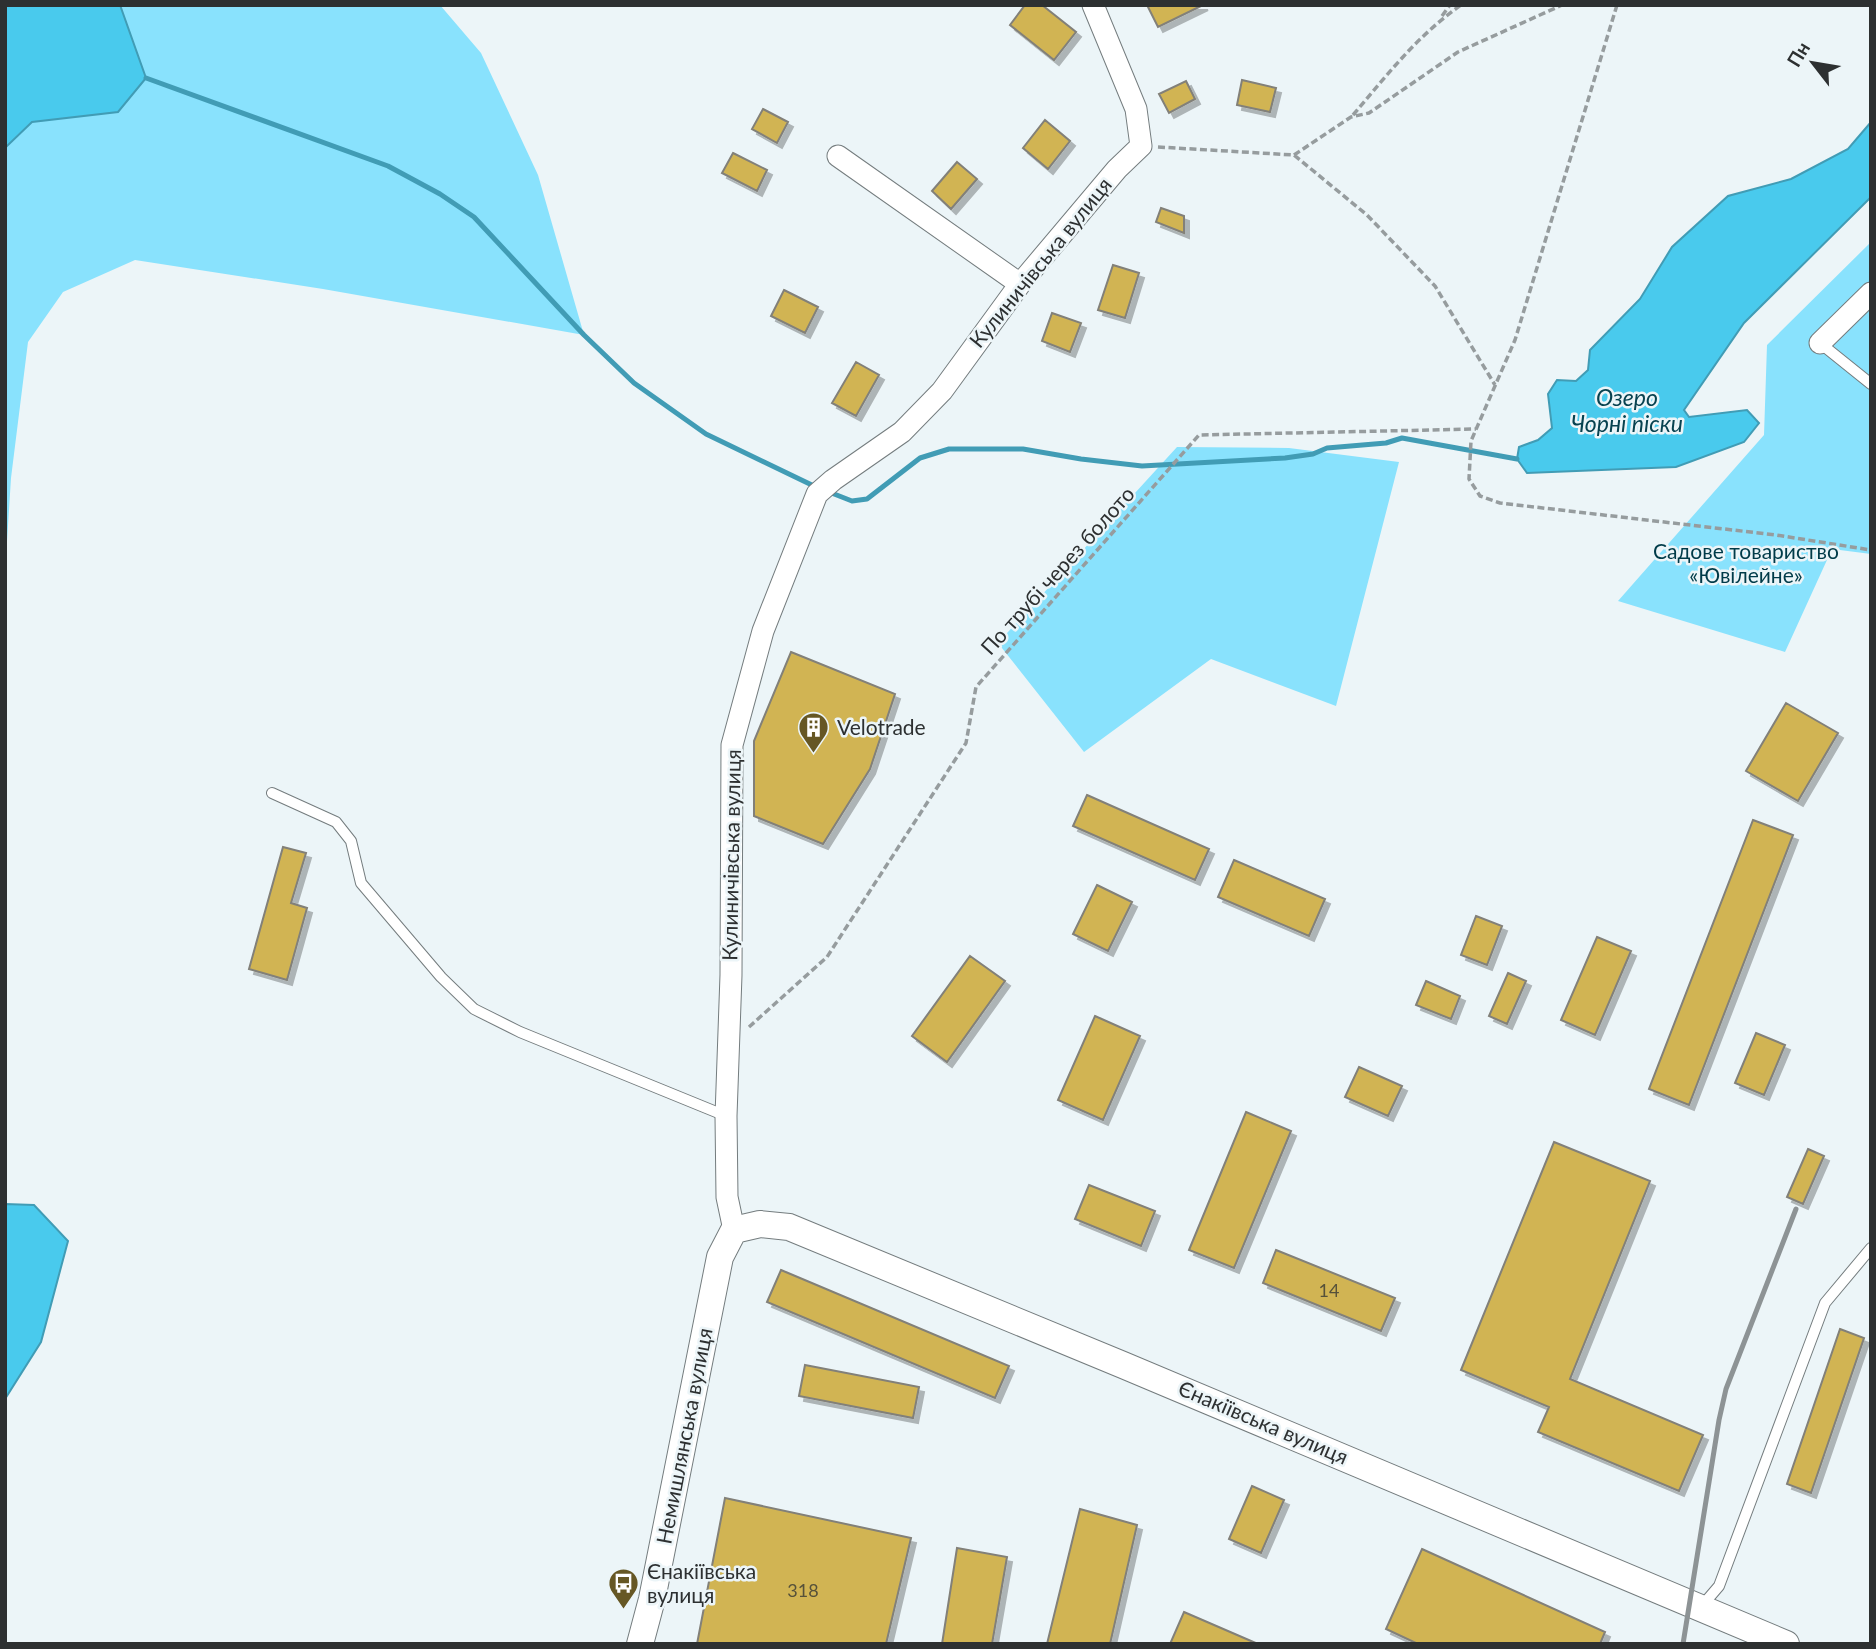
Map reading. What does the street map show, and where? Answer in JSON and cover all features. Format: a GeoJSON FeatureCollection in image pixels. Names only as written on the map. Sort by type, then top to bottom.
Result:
{"type":"FeatureCollection","features":[{"type":"Feature","properties":{"kind":"street"},"geometry":{"type":"LineString","coordinates":[[1093,5],[1136,109],[1141,146]]}},
{"type":"Feature","properties":{"kind":"street","name":"Кулиничівська вулиця"},"geometry":{"type":"LineString","coordinates":[[734,1230],[727,1197],[726,1116],[731,962],[732,745],[763,631],[825,487],[902,432],[942,391],[1020,284],[1116,169],[1141,146]]}},
{"type":"Feature","properties":{"kind":"street"},"geometry":{"type":"LineString","coordinates":[[838,156],[1020,284]]}},
{"type":"Feature","properties":{"kind":"street"},"geometry":{"type":"LineString","coordinates":[[1820,343],[1871,293]]}},
{"type":"Feature","properties":{"kind":"street","name":"Єнакіївська вулиця"},"geometry":{"type":"LineString","coordinates":[[734,1230],[760,1224],[789,1227],[1786,1644]]}},
{"type":"Feature","properties":{"kind":"street","name":"Немишлянська вулиця"},"geometry":{"type":"LineString","coordinates":[[640,1644],[652,1599],[720,1256],[734,1230]]}},
{"type":"Feature","properties":{"kind":"lane"},"geometry":{"type":"LineString","coordinates":[[1820,343],[1871,384]]}},
{"type":"Feature","properties":{"kind":"lane"},"geometry":{"type":"LineString","coordinates":[[272,793],[336,822],[351,841],[361,883],[441,976],[474,1009],[520,1032],[726,1116]]}},
{"type":"Feature","properties":{"kind":"lane"},"geometry":{"type":"LineString","coordinates":[[1701,1607],[1719,1587],[1825,1303],[1871,1248]]}},
{"type":"Feature","properties":{"kind":"path"},"geometry":{"type":"LineString","coordinates":[[1439,21],[1450,5]]}},
{"type":"Feature","properties":{"kind":"path"},"geometry":{"type":"LineString","coordinates":[[1294,155],[1351,117],[1415,42],[1461,5]]}},
{"type":"Feature","properties":{"kind":"path"},"geometry":{"type":"LineString","coordinates":[[1351,117],[1369,113],[1458,52],[1562,5]]}},
{"type":"Feature","properties":{"kind":"path"},"geometry":{"type":"LineString","coordinates":[[1617,5],[1515,340],[1471,441],[1469,479],[1480,496],[1500,503],[1776,535],[1871,550]]}},
{"type":"Feature","properties":{"kind":"path"},"geometry":{"type":"LineString","coordinates":[[1141,146],[1294,155],[1367,215],[1435,286],[1495,385]]}},
{"type":"Feature","properties":{"kind":"path","name":"По трубі через болото"},"geometry":{"type":"LineString","coordinates":[[729,1045],[827,957],[966,743],[976,687],[1199,435],[1476,429]]}},
{"type":"Feature","properties":{"kind":"green space"},"geometry":{"type":"Polygon","coordinates":[[[120,5],[440,5],[481,53],[538,175],[584,335],[323,289],[135,260],[63,292],[28,342],[11,478],[5,573],[5,148],[32,122],[118,112],[146,78],[120,5]]]}},
{"type":"Feature","properties":{"kind":"green space","name":"Садове товариство «Ювілейне»"},"geometry":{"type":"Polygon","coordinates":[[[1871,242],[1871,554],[1832,549],[1785,652],[1618,601],[1764,435],[1767,345],[1871,242]]]}},
{"type":"Feature","properties":{"kind":"green space"},"geometry":{"type":"Polygon","coordinates":[[[1177,447],[1289,448],[1399,462],[1336,706],[1211,659],[1084,752],[998,643],[1177,447]]]}},
{"type":"Feature","properties":{"kind":"water"},"geometry":{"type":"Polygon","coordinates":[[[5,5],[120,5],[146,78],[118,112],[32,122],[5,148],[5,5]]]}},
{"type":"Feature","properties":{"kind":"water","name":"Озеро Чорні піски"},"geometry":{"type":"Polygon","coordinates":[[[1871,122],[1871,197],[1744,323],[1684,410],[1689,417],[1747,410],[1759,423],[1744,442],[1676,467],[1527,473],[1517,459],[1519,447],[1538,440],[1552,428],[1548,394],[1557,380],[1576,381],[1588,370],[1590,350],[1640,299],[1672,247],[1728,196],[1791,179],[1848,149],[1871,122]]]}},
{"type":"Feature","properties":{"kind":"water"},"geometry":{"type":"Polygon","coordinates":[[[5,1204],[34,1205],[68,1241],[41,1342],[5,1399],[5,1204]]]}},
{"type":"Feature","properties":{"kind":"building"},"geometry":{"type":"Polygon","coordinates":[[[1025,5],[1042,5],[1076,32],[1054,60],[1010,25],[1025,5]]]}},
{"type":"Feature","properties":{"kind":"building"},"geometry":{"type":"Polygon","coordinates":[[[1147,5],[1203,5],[1158,27],[1147,5]]]}},
{"type":"Feature","properties":{"kind":"building"},"geometry":{"type":"Polygon","coordinates":[[[1242,80],[1276,88],[1270,112],[1237,105],[1242,80]]]}},
{"type":"Feature","properties":{"kind":"building"},"geometry":{"type":"Polygon","coordinates":[[[1186,81],[1195,99],[1169,113],[1159,94],[1186,81]]]}},
{"type":"Feature","properties":{"kind":"building"},"geometry":{"type":"Polygon","coordinates":[[[763,109],[788,122],[777,143],[752,129],[763,109]]]}},
{"type":"Feature","properties":{"kind":"building"},"geometry":{"type":"Polygon","coordinates":[[[1045,120],[1070,141],[1048,169],[1023,148],[1045,120]]]}},
{"type":"Feature","properties":{"kind":"building"},"geometry":{"type":"Polygon","coordinates":[[[733,153],[767,170],[757,191],[722,173],[733,153]]]}},
{"type":"Feature","properties":{"kind":"building"},"geometry":{"type":"Polygon","coordinates":[[[957,162],[977,179],[951,209],[932,191],[957,162]]]}},
{"type":"Feature","properties":{"kind":"building"},"geometry":{"type":"Polygon","coordinates":[[[1161,208],[1184,216],[1184,233],[1156,222],[1161,208]]]}},
{"type":"Feature","properties":{"kind":"building"},"geometry":{"type":"Polygon","coordinates":[[[1113,265],[1139,273],[1125,318],[1098,310],[1113,265]]]}},
{"type":"Feature","properties":{"kind":"building"},"geometry":{"type":"Polygon","coordinates":[[[784,290],[818,307],[805,333],[771,316],[784,290]]]}},
{"type":"Feature","properties":{"kind":"building"},"geometry":{"type":"Polygon","coordinates":[[[1052,313],[1081,323],[1070,352],[1042,341],[1052,313]]]}},
{"type":"Feature","properties":{"kind":"building"},"geometry":{"type":"Polygon","coordinates":[[[856,362],[879,375],[856,416],[832,403],[856,362]]]}},
{"type":"Feature","properties":{"kind":"building","name":"Velotrade"},"geometry":{"type":"Polygon","coordinates":[[[791,652],[895,694],[870,769],[823,844],[754,816],[754,741],[791,652]]]}},
{"type":"Feature","properties":{"kind":"building"},"geometry":{"type":"Polygon","coordinates":[[[1786,703],[1838,733],[1798,801],[1746,771],[1786,703]]]}},
{"type":"Feature","properties":{"kind":"building"},"geometry":{"type":"Polygon","coordinates":[[[1087,795],[1209,849],[1195,880],[1073,826],[1087,795]]]}},
{"type":"Feature","properties":{"kind":"building"},"geometry":{"type":"Polygon","coordinates":[[[1753,820],[1793,835],[1689,1105],[1649,1089],[1753,820]]]}},
{"type":"Feature","properties":{"kind":"building"},"geometry":{"type":"Polygon","coordinates":[[[283,847],[306,853],[291,903],[307,908],[287,980],[249,969],[283,847]]]}},
{"type":"Feature","properties":{"kind":"building"},"geometry":{"type":"Polygon","coordinates":[[[1234,860],[1325,899],[1309,936],[1218,897],[1234,860]]]}},
{"type":"Feature","properties":{"kind":"building"},"geometry":{"type":"Polygon","coordinates":[[[1097,885],[1132,902],[1108,951],[1073,934],[1097,885]]]}},
{"type":"Feature","properties":{"kind":"building"},"geometry":{"type":"Polygon","coordinates":[[[1476,916],[1502,926],[1487,965],[1461,955],[1476,916]]]}},
{"type":"Feature","properties":{"kind":"building"},"geometry":{"type":"Polygon","coordinates":[[[1597,937],[1631,951],[1595,1035],[1561,1020],[1597,937]]]}},
{"type":"Feature","properties":{"kind":"building"},"geometry":{"type":"Polygon","coordinates":[[[970,956],[1005,981],[947,1062],[912,1036],[970,956]]]}},
{"type":"Feature","properties":{"kind":"building"},"geometry":{"type":"Polygon","coordinates":[[[1508,973],[1526,981],[1507,1024],[1489,1016],[1508,973]]]}},
{"type":"Feature","properties":{"kind":"building"},"geometry":{"type":"Polygon","coordinates":[[[1426,981],[1460,996],[1451,1019],[1416,1005],[1426,981]]]}},
{"type":"Feature","properties":{"kind":"building"},"geometry":{"type":"Polygon","coordinates":[[[1095,1016],[1140,1036],[1103,1120],[1058,1100],[1095,1016]]]}},
{"type":"Feature","properties":{"kind":"building"},"geometry":{"type":"Polygon","coordinates":[[[1756,1033],[1785,1045],[1764,1095],[1735,1083],[1756,1033]]]}},
{"type":"Feature","properties":{"kind":"building"},"geometry":{"type":"Polygon","coordinates":[[[1359,1067],[1402,1086],[1388,1116],[1345,1097],[1359,1067]]]}},
{"type":"Feature","properties":{"kind":"building"},"geometry":{"type":"Polygon","coordinates":[[[1246,1112],[1291,1131],[1234,1268],[1189,1250],[1246,1112]]]}},
{"type":"Feature","properties":{"kind":"building"},"geometry":{"type":"Polygon","coordinates":[[[1554,1142],[1650,1181],[1570,1379],[1703,1435],[1679,1491],[1538,1432],[1549,1407],[1461,1370],[1554,1142]]]}},
{"type":"Feature","properties":{"kind":"building"},"geometry":{"type":"Polygon","coordinates":[[[1808,1149],[1824,1156],[1803,1204],[1787,1197],[1808,1149]]]}},
{"type":"Feature","properties":{"kind":"building"},"geometry":{"type":"Polygon","coordinates":[[[1089,1185],[1155,1211],[1141,1246],[1075,1219],[1089,1185]]]}},
{"type":"Feature","properties":{"kind":"building"},"geometry":{"type":"Polygon","coordinates":[[[1276,1250],[1395,1298],[1381,1331],[1263,1283],[1276,1250]]]}},
{"type":"Feature","properties":{"kind":"building"},"geometry":{"type":"Polygon","coordinates":[[[781,1270],[1009,1366],[995,1398],[767,1302],[781,1270]]]}},
{"type":"Feature","properties":{"kind":"building"},"geometry":{"type":"Polygon","coordinates":[[[1840,1329],[1864,1338],[1811,1493],[1787,1484],[1840,1329]]]}},
{"type":"Feature","properties":{"kind":"building"},"geometry":{"type":"Polygon","coordinates":[[[805,1365],[919,1387],[913,1418],[799,1396],[805,1365]]]}},
{"type":"Feature","properties":{"kind":"building"},"geometry":{"type":"Polygon","coordinates":[[[1252,1486],[1284,1500],[1261,1553],[1229,1539],[1252,1486]]]}},
{"type":"Feature","properties":{"kind":"building"},"geometry":{"type":"Polygon","coordinates":[[[725,1498],[911,1538],[886,1644],[697,1644],[725,1498]]]}},
{"type":"Feature","properties":{"kind":"building"},"geometry":{"type":"Polygon","coordinates":[[[1080,1509],[1137,1525],[1110,1644],[1047,1644],[1080,1509]]]}},
{"type":"Feature","properties":{"kind":"building"},"geometry":{"type":"Polygon","coordinates":[[[957,1548],[1007,1557],[992,1644],[942,1644],[957,1548]]]}},
{"type":"Feature","properties":{"kind":"building"},"geometry":{"type":"Polygon","coordinates":[[[1422,1549],[1605,1632],[1600,1644],[1418,1644],[1386,1629],[1422,1549]]]}},
{"type":"Feature","properties":{"kind":"building"},"geometry":{"type":"Polygon","coordinates":[[[1184,1612],[1258,1644],[1170,1644],[1184,1612]]]}},
{"type":"Feature","properties":{"kind":"waterway"},"geometry":{"type":"LineString","coordinates":[[146,78],[388,166],[440,194],[474,217],[584,335],[634,383],[706,434],[816,487]]}},
{"type":"Feature","properties":{"kind":"waterway"},"geometry":{"type":"LineString","coordinates":[[829,492],[852,501],[867,499],[920,458],[949,449],[1023,449],[1142,466],[1285,458],[1313,454],[1327,448],[1386,443],[1402,438],[1517,459]]}},
{"type":"Feature","properties":{"kind":"railway"},"geometry":{"type":"LineString","coordinates":[[1683,1644],[1726,1389],[1796,1209]]}},
{"type":"Feature","properties":{"kind":"place","name":"Velotrade"},"geometry":{"type":"Point","coordinates":[814,755]}},
{"type":"Feature","properties":{"kind":"place","name":"Єнакіївська вулиця"},"geometry":{"type":"Point","coordinates":[624,1611]}}]}
